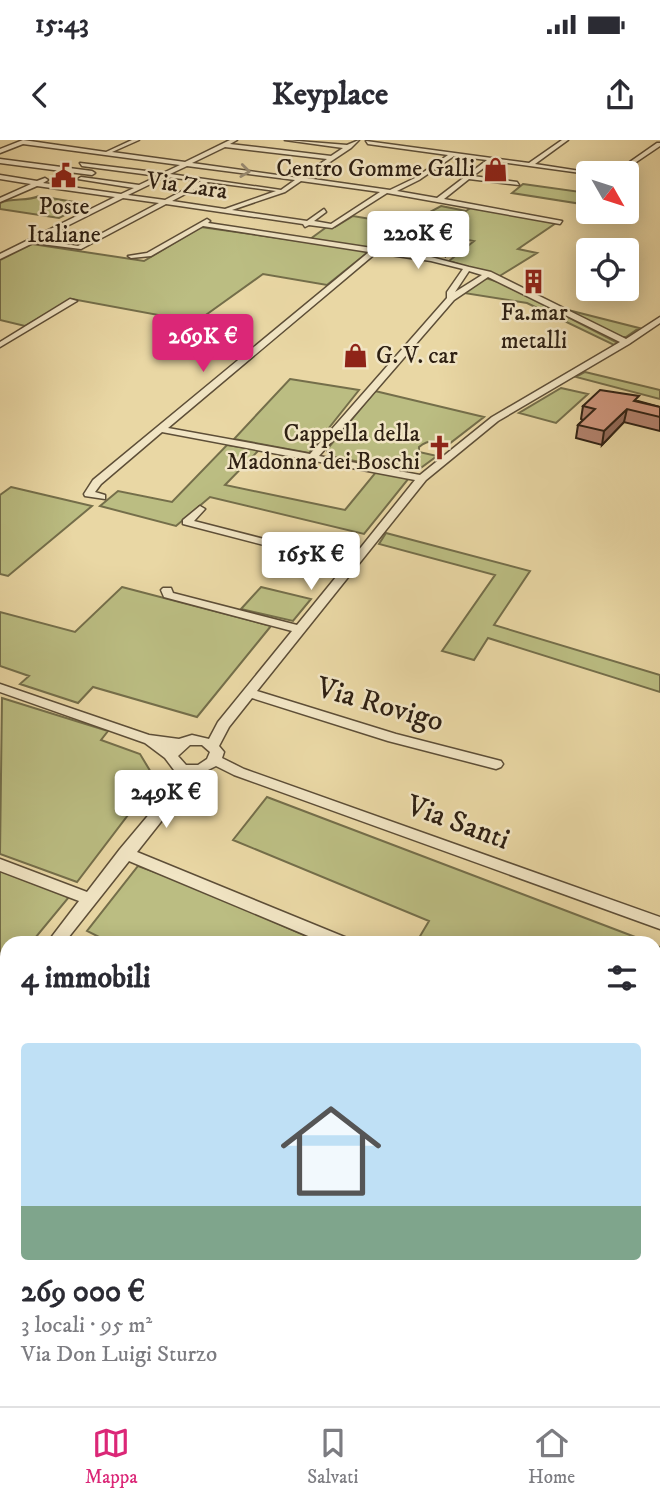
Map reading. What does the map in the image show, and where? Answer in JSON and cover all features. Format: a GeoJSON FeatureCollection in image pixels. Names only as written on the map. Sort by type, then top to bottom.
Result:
{"type":"FeatureCollection","features":[{"type":"Feature","properties":{"kind":"street"},"geometry":{"type":"LineString","coordinates":[[62,140],[119,147]]}},
{"type":"Feature","properties":{"kind":"street"},"geometry":{"type":"LineString","coordinates":[[2,198],[133,140]]}},
{"type":"Feature","properties":{"kind":"street"},"geometry":{"type":"LineString","coordinates":[[0,257],[233,140]]}},
{"type":"Feature","properties":{"kind":"street"},"geometry":{"type":"LineString","coordinates":[[288,140],[372,142],[576,171]]}},
{"type":"Feature","properties":{"kind":"street"},"geometry":{"type":"LineString","coordinates":[[530,165],[565,140]]}},
{"type":"Feature","properties":{"kind":"street"},"geometry":{"type":"LineString","coordinates":[[0,148],[26,141],[388,191],[560,222]]}},
{"type":"Feature","properties":{"kind":"street"},"geometry":{"type":"LineString","coordinates":[[293,154],[315,141]]}},
{"type":"Feature","properties":{"kind":"street"},"geometry":{"type":"LineString","coordinates":[[223,143],[257,150],[331,158]]}},
{"type":"Feature","properties":{"kind":"street"},"geometry":{"type":"LineString","coordinates":[[131,256],[149,255],[225,210],[284,191],[355,143]]}},
{"type":"Feature","properties":{"kind":"street"},"geometry":{"type":"LineString","coordinates":[[634,161],[659,144]]}},
{"type":"Feature","properties":{"kind":"street"},"geometry":{"type":"LineString","coordinates":[[257,150],[267,145]]}},
{"type":"Feature","properties":{"kind":"street"},"geometry":{"type":"LineString","coordinates":[[388,191],[417,179],[453,154]]}},
{"type":"Feature","properties":{"kind":"street"},"geometry":{"type":"LineString","coordinates":[[439,200],[491,160]]}},
{"type":"Feature","properties":{"kind":"street"},"geometry":{"type":"LineString","coordinates":[[0,161],[151,181]]}},
{"type":"Feature","properties":{"kind":"street"},"geometry":{"type":"LineString","coordinates":[[82,164],[284,191]]}},
{"type":"Feature","properties":{"kind":"street"},"geometry":{"type":"LineString","coordinates":[[0,169],[140,187]]}},
{"type":"Feature","properties":{"kind":"street","name":"Via Zara"},"geometry":{"type":"LineString","coordinates":[[0,177],[332,226],[388,191]]}},
{"type":"Feature","properties":{"kind":"street"},"geometry":{"type":"LineString","coordinates":[[468,177],[517,184]]}},
{"type":"Feature","properties":{"kind":"street"},"geometry":{"type":"LineString","coordinates":[[33,241],[79,248],[207,181]]}},
{"type":"Feature","properties":{"kind":"street"},"geometry":{"type":"LineString","coordinates":[[244,231],[275,211]]}},
{"type":"Feature","properties":{"kind":"street"},"geometry":{"type":"LineString","coordinates":[[287,237],[324,211]]}},
{"type":"Feature","properties":{"kind":"street"},"geometry":{"type":"LineString","coordinates":[[200,225],[431,259],[467,268],[488,274],[626,342]]}},
{"type":"Feature","properties":{"kind":"street"},"geometry":{"type":"LineString","coordinates":[[101,496],[89,494],[97,482],[375,250]]}},
{"type":"Feature","properties":{"kind":"street"},"geometry":{"type":"LineString","coordinates":[[451,298],[451,292],[467,268]]}},
{"type":"Feature","properties":{"kind":"street"},"geometry":{"type":"LineString","coordinates":[[313,457],[451,298],[488,274]]}},
{"type":"Feature","properties":{"kind":"street"},"geometry":{"type":"LineString","coordinates":[[0,345],[73,301]]}},
{"type":"Feature","properties":{"kind":"street"},"geometry":{"type":"LineString","coordinates":[[213,745],[223,725],[422,478],[495,419],[660,319]]}},
{"type":"Feature","properties":{"kind":"street"},"geometry":{"type":"LineString","coordinates":[[160,429],[422,478]]}},
{"type":"Feature","properties":{"kind":"street"},"geometry":{"type":"LineString","coordinates":[[200,509],[187,522],[354,565]]}},
{"type":"Feature","properties":{"kind":"street"},"geometry":{"type":"LineString","coordinates":[[167,590],[168,595],[301,630]]}},
{"type":"Feature","properties":{"kind":"street"},"geometry":{"type":"LineString","coordinates":[[0,688],[147,739],[176,756]]}},
{"type":"Feature","properties":{"kind":"street","name":"Via Rovigo"},"geometry":{"type":"LineString","coordinates":[[250,693],[393,738],[496,764]]}},
{"type":"Feature","properties":{"kind":"street"},"geometry":{"type":"LineString","coordinates":[[176,756],[193,740],[223,725]]}},
{"type":"Feature","properties":{"kind":"street"},"geometry":{"type":"LineString","coordinates":[[61,936],[179,786],[205,766],[217,752],[213,745],[205,740],[193,740]]}},
{"type":"Feature","properties":{"kind":"street"},"geometry":{"type":"LineString","coordinates":[[176,756],[179,786]]}},
{"type":"Feature","properties":{"kind":"street","name":"Via Santi"},"geometry":{"type":"LineString","coordinates":[[176,756],[205,766],[239,772],[660,923]]}},
{"type":"Feature","properties":{"kind":"street"},"geometry":{"type":"LineString","coordinates":[[125,853],[324,936]]}},
{"type":"Feature","properties":{"kind":"street"},"geometry":{"type":"LineString","coordinates":[[0,866],[90,899]]}},
{"type":"Feature","properties":{"kind":"green space"},"geometry":{"type":"Polygon","coordinates":[[[523,184],[576,191],[576,203],[512,193],[523,184]]]}},
{"type":"Feature","properties":{"kind":"green space"},"geometry":{"type":"Polygon","coordinates":[[[39,196],[86,204],[59,218],[0,209],[0,203],[5,201],[39,196]]]}},
{"type":"Feature","properties":{"kind":"green space"},"geometry":{"type":"Polygon","coordinates":[[[441,206],[466,211],[472,207],[556,223],[518,249],[537,253],[498,277],[449,261],[474,241],[430,233],[401,253],[372,249],[327,285],[263,274],[196,322],[72,299],[25,326],[0,320],[0,260],[32,244],[144,261],[201,227],[306,242],[328,226],[335,227],[353,216],[406,225],[441,206]]]}},
{"type":"Feature","properties":{"kind":"green space"},"geometry":{"type":"Polygon","coordinates":[[[486,278],[504,284],[618,343],[614,345],[527,303],[464,293],[486,278]]]}},
{"type":"Feature","properties":{"kind":"green space"},"geometry":{"type":"Polygon","coordinates":[[[564,309],[639,328],[622,337],[564,309]]]}},
{"type":"Feature","properties":{"kind":"green space"},"geometry":{"type":"Polygon","coordinates":[[[585,372],[660,390],[660,399],[576,377],[585,372]]]}},
{"type":"Feature","properties":{"kind":"green space"},"geometry":{"type":"Polygon","coordinates":[[[290,379],[359,390],[309,453],[234,439],[290,379]]]}},
{"type":"Feature","properties":{"kind":"green space"},"geometry":{"type":"Polygon","coordinates":[[[561,388],[588,394],[556,423],[519,413],[561,388]]]}},
{"type":"Feature","properties":{"kind":"green space"},"geometry":{"type":"Polygon","coordinates":[[[375,391],[484,417],[449,444],[434,441],[419,447],[419,452],[437,456],[418,470],[385,467],[330,456],[327,451],[329,447],[375,391]]]}},
{"type":"Feature","properties":{"kind":"green space"},"geometry":{"type":"Polygon","coordinates":[[[227,445],[259,450],[225,485],[345,510],[376,472],[409,478],[364,534],[210,497],[176,526],[100,506],[118,491],[172,502],[227,445]]]}},
{"type":"Feature","properties":{"kind":"green space"},"geometry":{"type":"Polygon","coordinates":[[[11,487],[92,506],[8,576],[0,574],[0,495],[11,487]]]}},
{"type":"Feature","properties":{"kind":"green space"},"geometry":{"type":"Polygon","coordinates":[[[386,533],[530,571],[494,625],[660,675],[660,692],[488,638],[474,660],[442,651],[495,575],[379,544],[386,533]]]}},
{"type":"Feature","properties":{"kind":"green space"},"geometry":{"type":"Polygon","coordinates":[[[122,587],[271,626],[197,717],[93,687],[78,703],[20,684],[29,676],[0,666],[0,612],[75,632],[122,587]]]}},
{"type":"Feature","properties":{"kind":"green space"},"geometry":{"type":"Polygon","coordinates":[[[261,587],[311,599],[293,621],[241,609],[261,587]]]}},
{"type":"Feature","properties":{"kind":"green space"},"geometry":{"type":"Polygon","coordinates":[[[2,698],[108,731],[101,740],[140,754],[152,774],[150,786],[77,882],[0,854],[2,698]]]}},
{"type":"Feature","properties":{"kind":"green space"},"geometry":{"type":"Polygon","coordinates":[[[267,797],[633,936],[420,936],[429,921],[233,840],[267,797]]]}},
{"type":"Feature","properties":{"kind":"green space"},"geometry":{"type":"Polygon","coordinates":[[[138,866],[191,885],[306,936],[97,936],[87,931],[138,866]]]}},
{"type":"Feature","properties":{"kind":"green space"},"geometry":{"type":"Polygon","coordinates":[[[0,871],[69,897],[37,936],[0,936],[0,871]]]}},
{"type":"Feature","properties":{"kind":"building"},"geometry":{"type":"Polygon","coordinates":[[[437,225],[467,230],[447,245],[416,240],[437,225]]]}},
{"type":"Feature","properties":{"kind":"building"},"geometry":{"type":"Polygon","coordinates":[[[600,390],[639,396],[634,401],[660,407],[660,417],[627,409],[604,431],[578,425],[595,409],[583,406],[600,390]]]}},
{"type":"Feature","properties":{"kind":"place","name":"Centro Gomme Galli"},"geometry":{"type":"Point","coordinates":[495,169]}},
{"type":"Feature","properties":{"kind":"place","name":"Poste Italiane"},"geometry":{"type":"Point","coordinates":[64,176]}},
{"type":"Feature","properties":{"kind":"place","name":"Fa.mar metalli"},"geometry":{"type":"Point","coordinates":[534,282]}},
{"type":"Feature","properties":{"kind":"place","name":"G. V. car"},"geometry":{"type":"Point","coordinates":[356,356]}},
{"type":"Feature","properties":{"kind":"place","name":"Cappella della Madonna dei Boschi"},"geometry":{"type":"Point","coordinates":[440,448]}}]}
